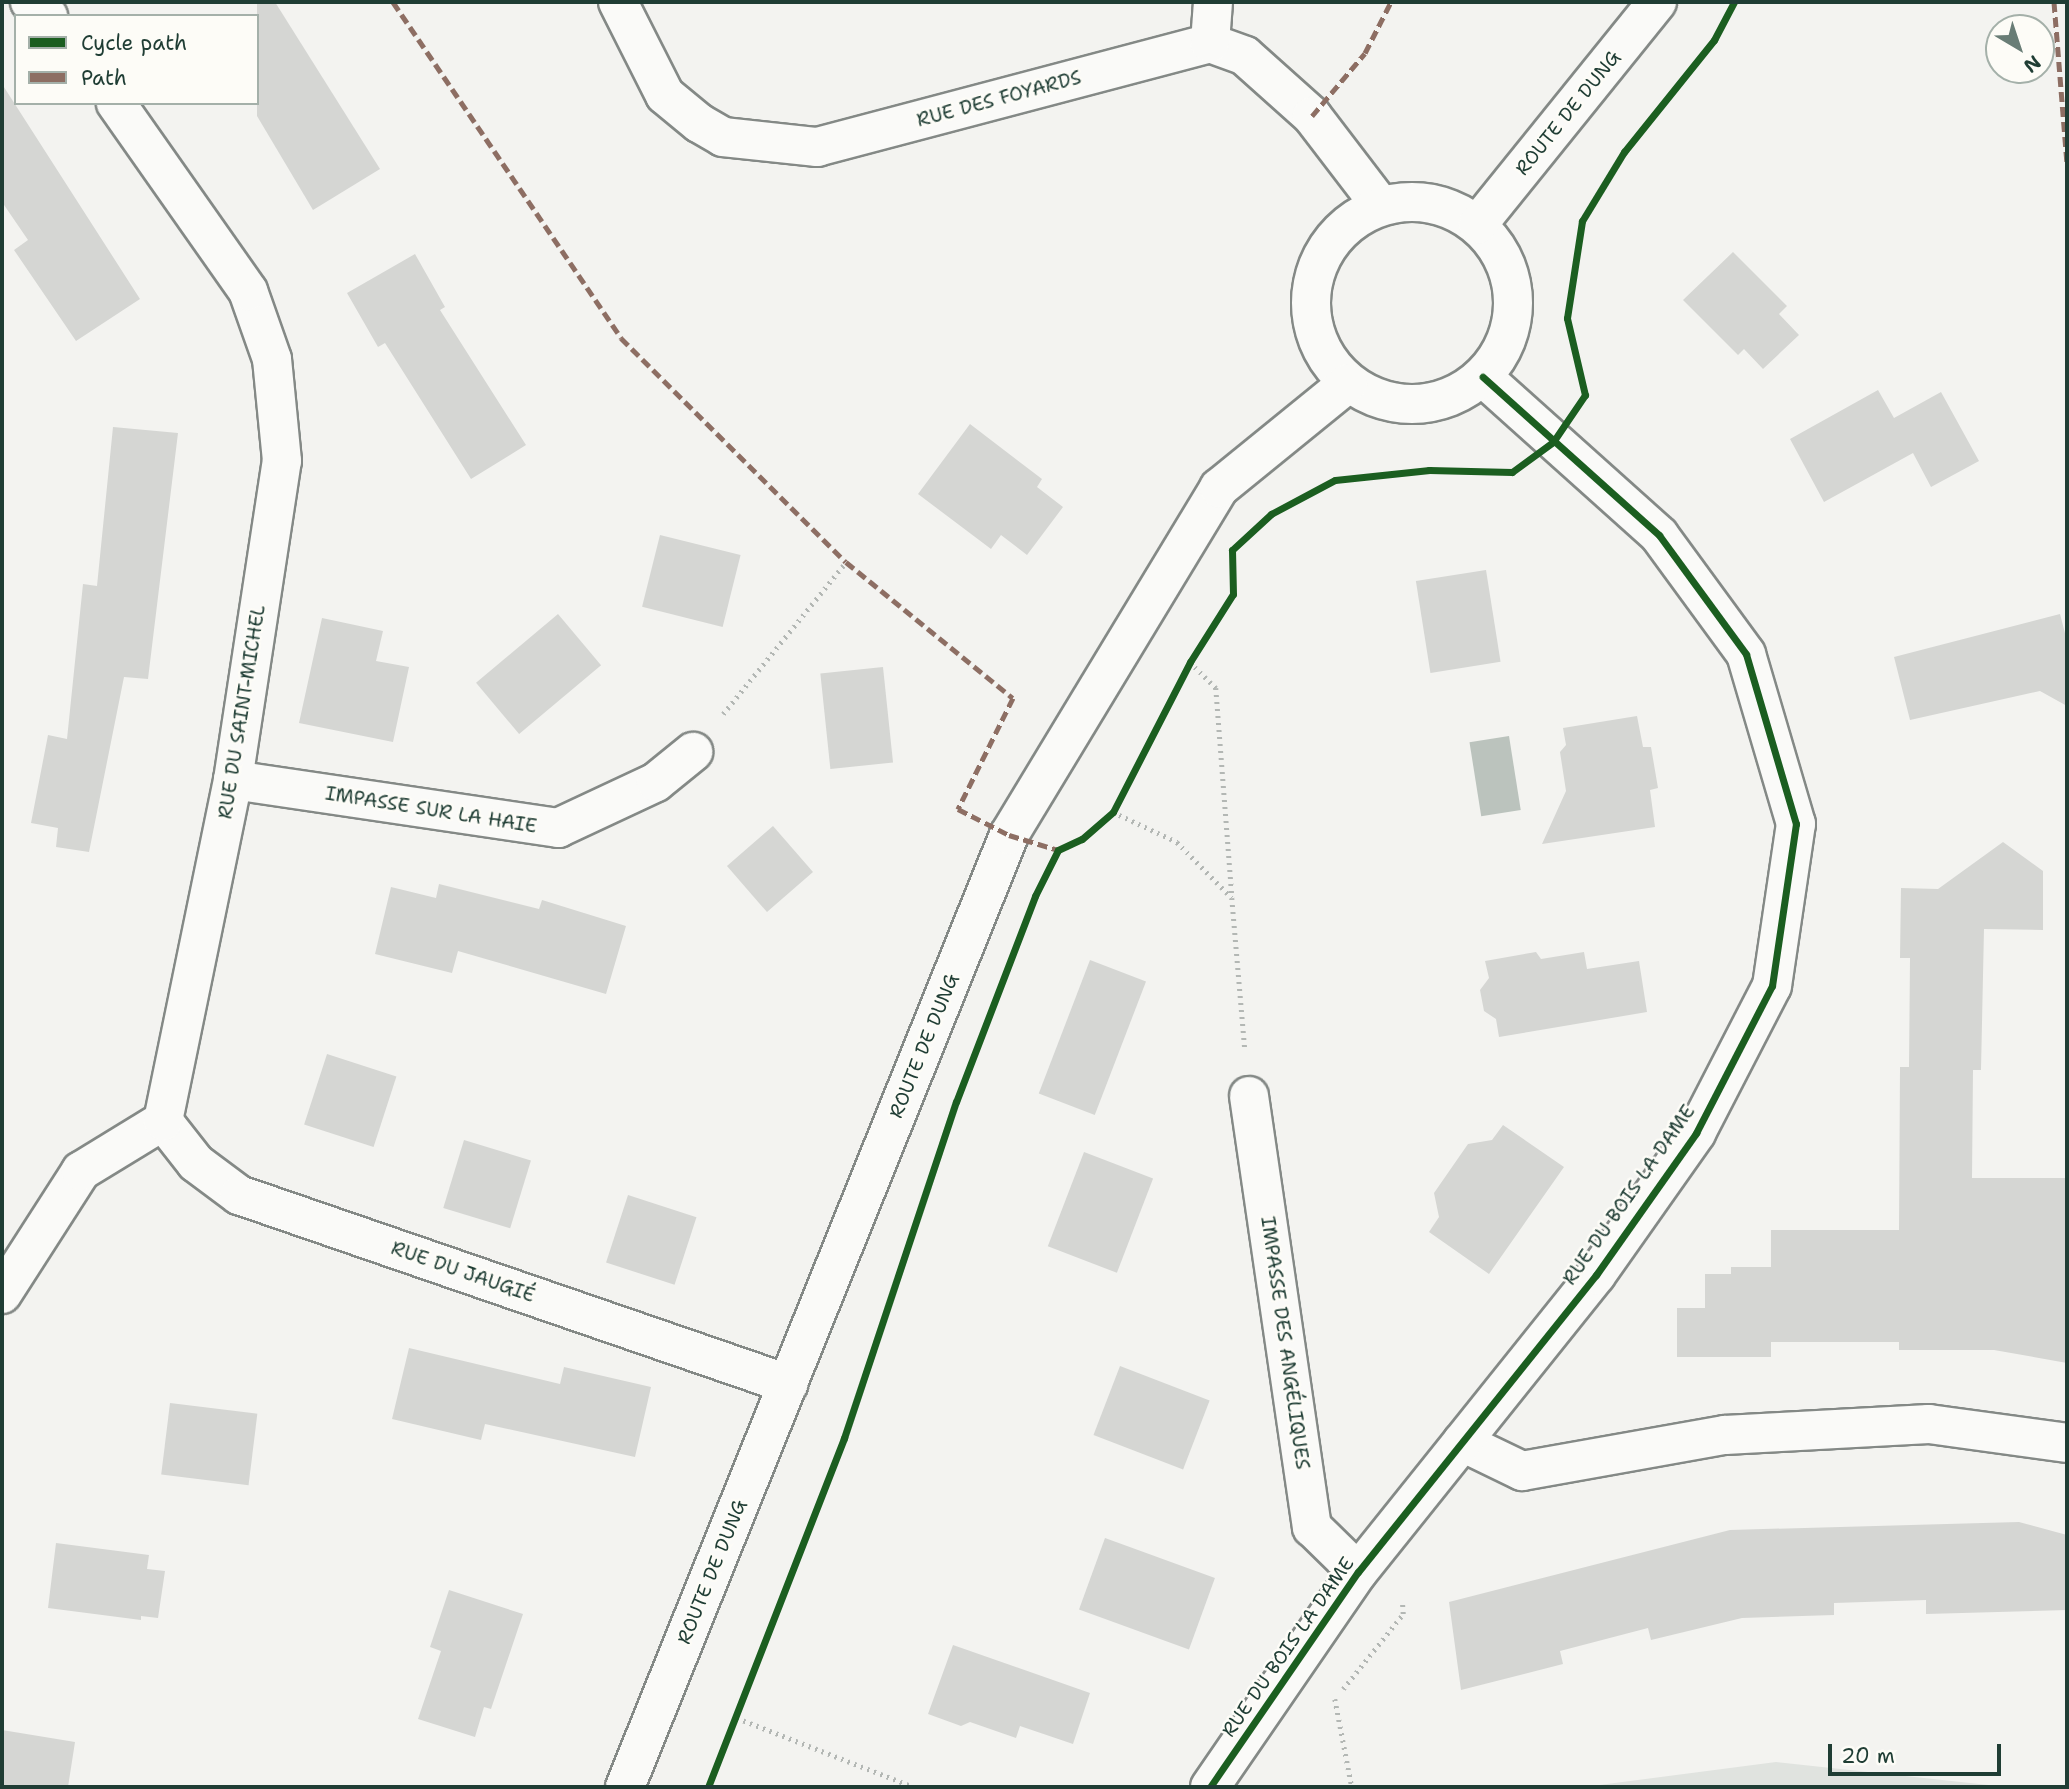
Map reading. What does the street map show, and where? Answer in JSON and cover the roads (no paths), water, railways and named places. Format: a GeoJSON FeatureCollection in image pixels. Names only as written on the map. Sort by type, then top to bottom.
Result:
{"type":"FeatureCollection","features":[{"type":"Feature","properties":{"kind":"street"},"geometry":{"type":"LineString","coordinates":[[30,2],[45,14]]}},
{"type":"Feature","properties":{"kind":"street","name":"RUE DES FOYARDS"},"geometry":{"type":"LineString","coordinates":[[618,2],[665,95],[699,123],[723,137],[817,147],[1210,43]]}},
{"type":"Feature","properties":{"kind":"street"},"geometry":{"type":"LineString","coordinates":[[1213,2],[1210,43],[1245,56],[1312,116],[1380,205]]}},
{"type":"Feature","properties":{"kind":"street","name":"ROUTE DE DUNG"},"geometry":{"type":"LineString","coordinates":[[1478,224],[1657,2]]}},
{"type":"Feature","properties":{"kind":"street","name":"RUE DU SAINT-MICHEL"},"geometry":{"type":"LineString","coordinates":[[117,105],[248,291],[272,359],[282,460],[233,780],[163,1121]]}},
{"type":"Feature","properties":{"kind":"street"},"geometry":{"type":"LineString","coordinates":[[1432,202],[1478,224],[1504,258],[1514,299],[1507,342],[1483,377],[1452,397],[1416,405],[1380,401],[1348,383],[1320,349],[1309,306],[1317,264],[1342,227],[1380,205],[1432,202]]}},
{"type":"Feature","properties":{"kind":"street","name":"RUE DU BOIS LA DAME"},"geometry":{"type":"LineString","coordinates":[[1210,1787],[1358,1572],[1596,1275],[1696,1133],[1772,986],[1796,824],[1746,654],[1659,535],[1483,377]]}},
{"type":"Feature","properties":{"kind":"street","name":"ROUTE DE DUNG"},"geometry":{"type":"LineString","coordinates":[[625,1787],[1009,835],[1219,488],[1348,383]]}},
{"type":"Feature","properties":{"kind":"street","name":"IMPASSE SUR LA HAIE"},"geometry":{"type":"LineString","coordinates":[[233,780],[558,828],[656,782],[692,752]]}},
{"type":"Feature","properties":{"kind":"street","name":"IMPASSE DES ANGÉLIQUES"},"geometry":{"type":"LineString","coordinates":[[1249,1096],[1312,1527],[1358,1572]]}},
{"type":"Feature","properties":{"kind":"street"},"geometry":{"type":"LineString","coordinates":[[2,1294],[81,1171],[163,1121]]}},
{"type":"Feature","properties":{"kind":"street","name":"RUE DU JAUGIÉ"},"geometry":{"type":"LineString","coordinates":[[163,1121],[196,1163],[239,1195],[788,1384]]}},
{"type":"Feature","properties":{"kind":"street"},"geometry":{"type":"LineString","coordinates":[[1462,1442],[1522,1471],[1725,1435],[1929,1424],[2067,1443]]}}]}
